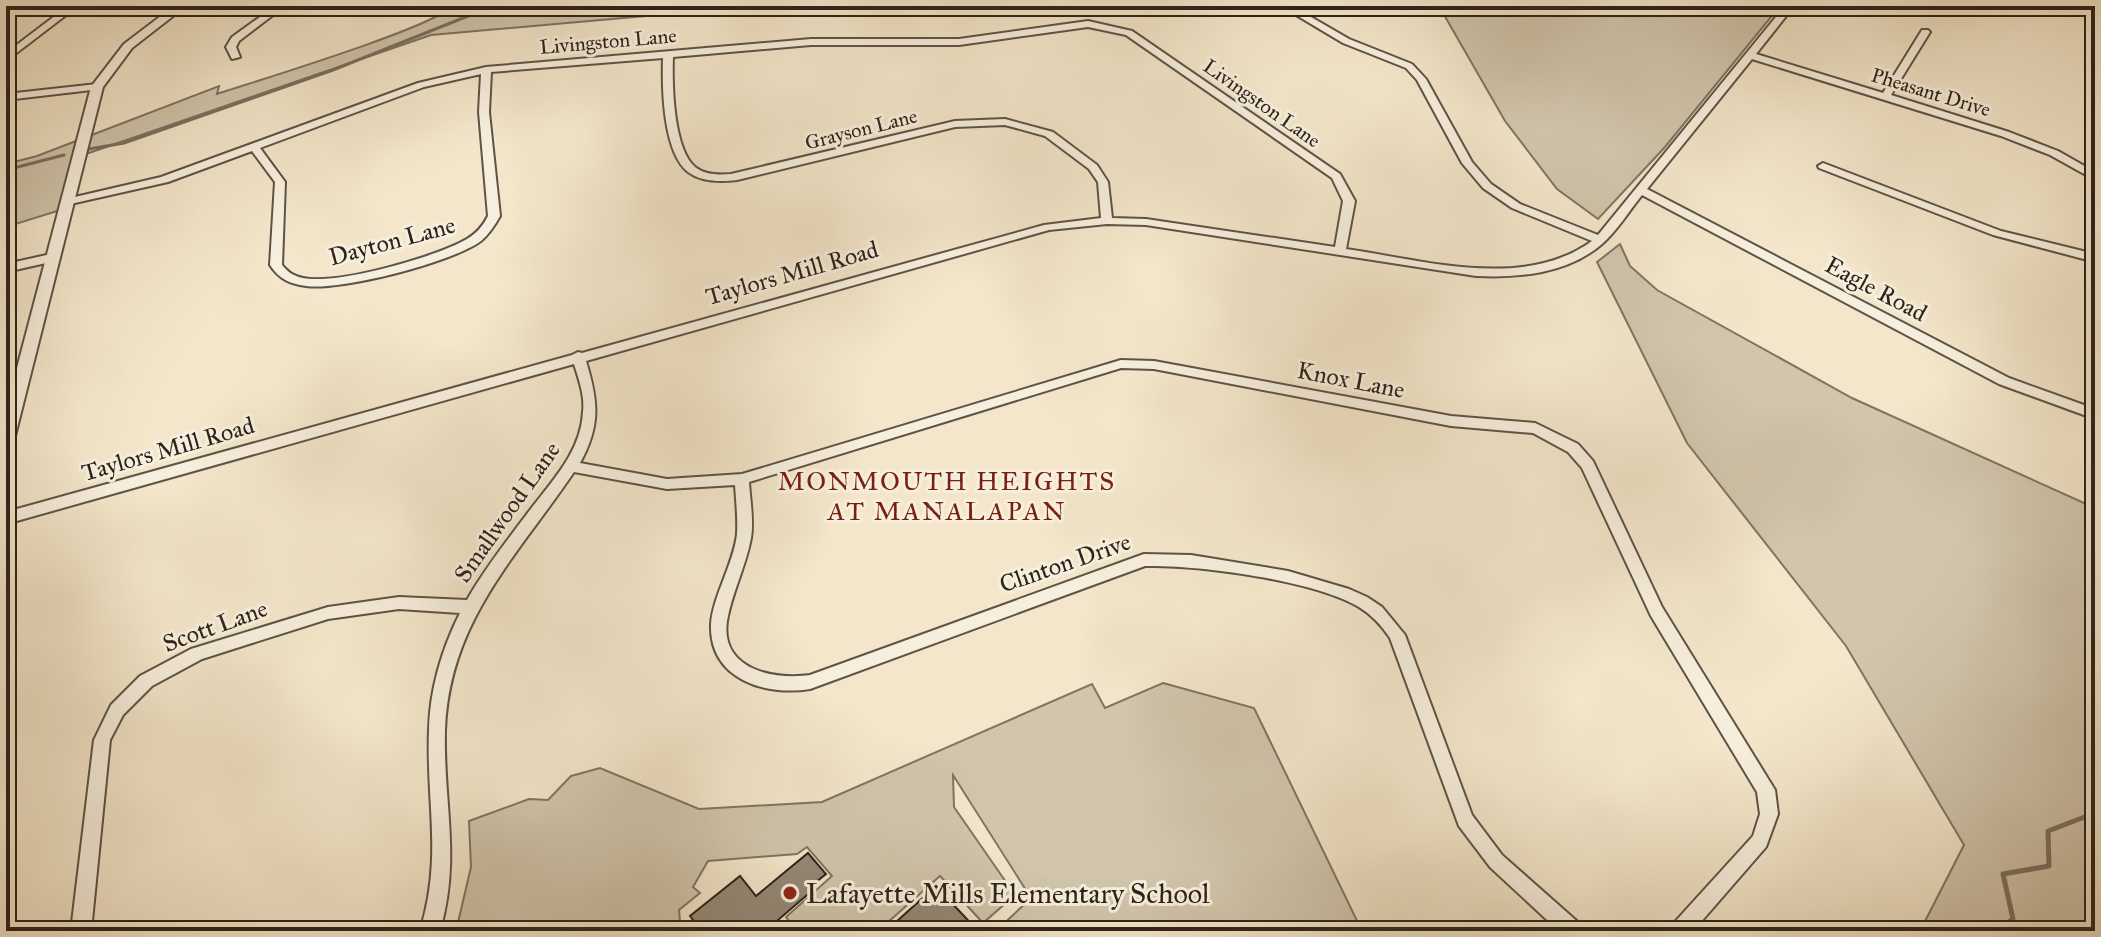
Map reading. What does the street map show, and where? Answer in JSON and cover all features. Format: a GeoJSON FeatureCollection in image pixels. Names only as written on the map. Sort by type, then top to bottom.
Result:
{"type":"FeatureCollection","features":[{"type":"Feature","properties":{"kind":"street"},"geometry":{"type":"LineString","coordinates":[[6,58],[74,6]]}},
{"type":"Feature","properties":{"kind":"street"},"geometry":{"type":"LineString","coordinates":[[6,440],[97,87],[128,46],[181,6]]}},
{"type":"Feature","properties":{"kind":"street"},"geometry":{"type":"LineString","coordinates":[[235,57],[231,47],[235,39],[281,6]]}},
{"type":"Feature","properties":{"kind":"street"},"geometry":{"type":"LineString","coordinates":[[1285,6],[1336,36],[1409,66],[1421,79],[1481,181],[1516,206],[1600,240]]}},
{"type":"Feature","properties":{"kind":"street","name":"Taylors Mill Road"},"geometry":{"type":"LineString","coordinates":[[6,518],[1009,235],[1107,221],[1180,224],[1448,269],[1505,273],[1563,263],[1583,254],[1600,240],[1790,6]]}},
{"type":"Feature","properties":{"kind":"street"},"geometry":{"type":"LineString","coordinates":[[2078,6],[2095,9]]}},
{"type":"Feature","properties":{"kind":"street","name":"Livingston Lane"},"geometry":{"type":"LineString","coordinates":[[66,202],[164,180],[421,85],[486,70],[831,41],[971,41],[1088,24],[1120,28],[1336,176],[1349,201],[1340,251]]}},
{"type":"Feature","properties":{"kind":"street"},"geometry":{"type":"LineString","coordinates":[[1885,97],[1925,32]]}},
{"type":"Feature","properties":{"kind":"street","name":"Grayson Lane"},"geometry":{"type":"LineString","coordinates":[[668,54],[666,92],[683,159],[696,172],[737,177],[955,124],[1005,122],[1049,134],[1093,167],[1103,182],[1107,221]]}},
{"type":"Feature","properties":{"kind":"street","name":"Pheasant Drive"},"geometry":{"type":"LineString","coordinates":[[1751,55],[2025,141],[2095,177]]}},
{"type":"Feature","properties":{"kind":"street","name":"Dayton Lane"},"geometry":{"type":"LineString","coordinates":[[254,147],[280,182],[276,265],[286,277],[302,282],[328,282],[449,252],[477,238],[494,216],[484,112],[486,70]]}},
{"type":"Feature","properties":{"kind":"street"},"geometry":{"type":"LineString","coordinates":[[6,97],[97,87]]}},
{"type":"Feature","properties":{"kind":"street"},"geometry":{"type":"LineString","coordinates":[[1823,166],[1997,233],[2095,258]]}},
{"type":"Feature","properties":{"kind":"street","name":"Eagle Road"},"geometry":{"type":"LineString","coordinates":[[1642,191],[2004,381],[2095,414]]}},
{"type":"Feature","properties":{"kind":"street"},"geometry":{"type":"LineString","coordinates":[[6,268],[51,258]]}},
{"type":"Feature","properties":{"kind":"street","name":"Smallwood Lane"},"geometry":{"type":"LineString","coordinates":[[430,931],[444,875],[438,713],[453,647],[471,607],[498,563],[570,466],[586,436],[591,413],[578,356]]}},
{"type":"Feature","properties":{"kind":"street","name":"Knox Lane"},"geometry":{"type":"LineString","coordinates":[[570,466],[667,484],[742,479],[1121,364],[1154,365],[1451,421],[1513,424],[1547,432],[1573,448],[1588,465],[1656,611],[1766,790],[1769,814],[1760,841],[1680,931]]}},
{"type":"Feature","properties":{"kind":"street","name":"Clinton Drive"},"geometry":{"type":"LineString","coordinates":[[742,479],[744,536],[719,623],[719,636],[722,649],[735,668],[766,684],[810,682],[1144,560],[1199,561],[1331,589],[1362,601],[1385,619],[1397,635],[1465,820],[1496,861],[1573,931]]}},
{"type":"Feature","properties":{"kind":"street","name":"Scott Lane"},"geometry":{"type":"LineString","coordinates":[[81,931],[102,740],[117,710],[146,681],[197,654],[328,613],[399,603],[471,607]]}},
{"type":"Feature","properties":{"kind":"shaded area"},"geometry":{"type":"Polygon","coordinates":[[[452,6],[613,6],[630,9],[675,6],[972,6],[747,7],[431,35],[83,155],[67,208],[6,227],[6,164],[37,156],[219,86],[217,94],[380,40],[414,27],[452,6]]]}},
{"type":"Feature","properties":{"kind":"shaded area"},"geometry":{"type":"Polygon","coordinates":[[[1439,6],[1780,6],[1665,147],[1598,219],[1557,189],[1505,121],[1439,6]]]}},
{"type":"Feature","properties":{"kind":"shaded area"},"geometry":{"type":"Polygon","coordinates":[[[1620,244],[1630,266],[1657,290],[1852,398],[2095,508],[2095,931],[1920,931],[1964,845],[1846,646],[1687,443],[1597,262],[1620,244]]]}},
{"type":"Feature","properties":{"kind":"shaded area"},"geometry":{"type":"Polygon","coordinates":[[[1163,683],[1254,708],[1362,931],[996,931],[1031,898],[953,775],[954,807],[1015,895],[983,923],[940,876],[878,931],[797,931],[786,917],[832,876],[807,847],[797,854],[708,861],[693,887],[700,893],[679,910],[680,922],[686,931],[456,931],[471,867],[469,821],[529,799],[548,800],[571,776],[600,768],[699,809],[822,802],[1092,684],[1105,708],[1163,683]]]}},
{"type":"Feature","properties":{"kind":"building","name":"Lafayette Mills Elementary School"},"geometry":{"type":"Polygon","coordinates":[[[808,853],[826,874],[811,886],[814,889],[778,920],[787,931],[701,931],[690,916],[740,876],[756,896],[808,853]]]}},
{"type":"Feature","properties":{"kind":"building","name":"Lafayette Mills Elementary School"},"geometry":{"type":"Polygon","coordinates":[[[936,886],[978,931],[886,931],[936,886]]]}},
{"type":"Feature","properties":{"kind":"waterway"},"geometry":{"type":"LineString","coordinates":[[89,149],[124,143],[333,70],[493,6]]}},
{"type":"Feature","properties":{"kind":"waterway"},"geometry":{"type":"LineString","coordinates":[[6,170],[64,155]]}},
{"type":"Feature","properties":{"kind":"waterway"},"geometry":{"type":"LineString","coordinates":[[1996,931],[2013,919],[2003,874],[2049,866],[2048,831],[2095,813]]}},
{"type":"Feature","properties":{"kind":"place","name":"Lafayette Mills Elementary School"},"geometry":{"type":"Point","coordinates":[790,893]}},
{"type":"Feature","properties":{"kind":"district","name":"MONMOUTH HEIGHTS AT MANALAPAN"},"geometry":{"type":"Point","coordinates":[947,496]}}]}
